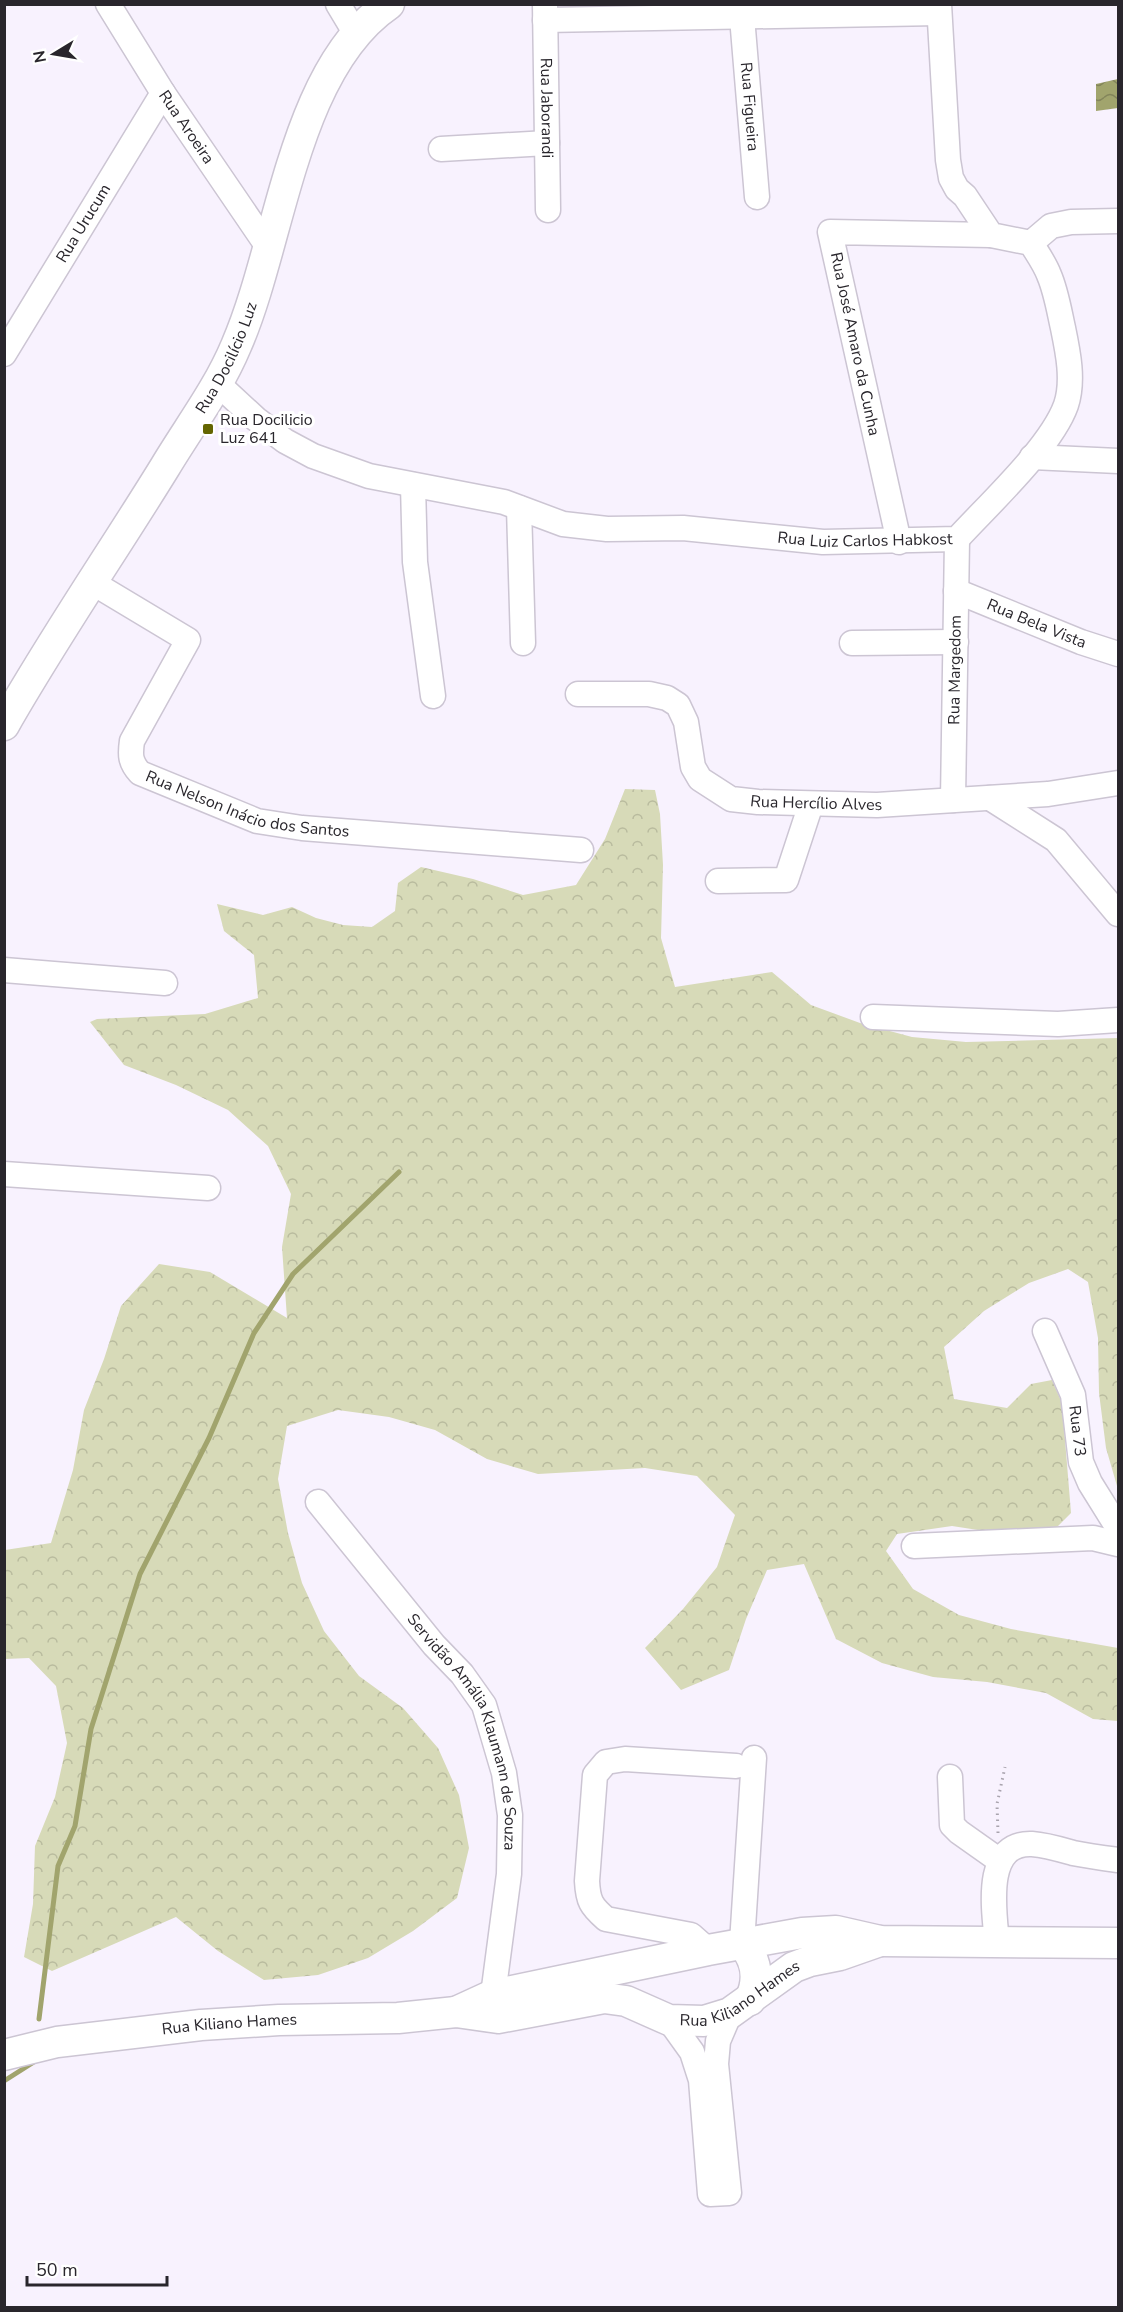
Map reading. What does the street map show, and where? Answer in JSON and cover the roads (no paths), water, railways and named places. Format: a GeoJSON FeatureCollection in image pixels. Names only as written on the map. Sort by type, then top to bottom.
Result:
{"type":"FeatureCollection","features":[{"type":"Feature","properties":{"kind":"main road","name":"Rua Docilício Luz"},"geometry":{"type":"LineString","coordinates":[[4,724],[217,383],[244,326],[312,110],[337,60],[364,24],[389,4]]}},
{"type":"Feature","properties":{"kind":"main road","name":"Rua Kiliano Hames"},"geometry":{"type":"LineString","coordinates":[[456,2012],[494,1995],[742,1943],[802,1933],[836,1931],[880,1941],[1119,1943]]}},
{"type":"Feature","properties":{"kind":"main road","name":"Rua Kiliano Hames"},"geometry":{"type":"LineString","coordinates":[[4,2055],[57,2042],[201,2025],[279,2020],[398,2018],[456,2012],[498,2018],[604,1998],[626,2001],[669,2020],[704,2021],[740,2006],[794,1967],[840,1955],[880,1941]]}},
{"type":"Feature","properties":{"kind":"main road"},"geometry":{"type":"LineString","coordinates":[[740,2006],[756,1985],[756,1967],[753,1958],[742,1943]]}},
{"type":"Feature","properties":{"kind":"main road"},"geometry":{"type":"LineString","coordinates":[[659,1960],[652,1980],[653,1990],[658,2007],[669,2020]]}},
{"type":"Feature","properties":{"kind":"street","name":"Rua Aroeira"},"geometry":{"type":"LineString","coordinates":[[108,4],[163,93],[268,247]]}},
{"type":"Feature","properties":{"kind":"street"},"geometry":{"type":"LineString","coordinates":[[338,4],[356,34]]}},
{"type":"Feature","properties":{"kind":"street"},"geometry":{"type":"LineString","coordinates":[[545,12],[742,17],[939,9],[951,178],[991,235],[1031,243],[1052,226],[1071,222],[1119,221]]}},
{"type":"Feature","properties":{"kind":"street","name":"Rua Jaborandi"},"geometry":{"type":"LineString","coordinates":[[545,12],[548,210]]}},
{"type":"Feature","properties":{"kind":"street","name":"Rua Figueira"},"geometry":{"type":"LineString","coordinates":[[742,17],[756,197]]}},
{"type":"Feature","properties":{"kind":"street","name":"Rua Urucum"},"geometry":{"type":"LineString","coordinates":[[4,354],[163,93]]}},
{"type":"Feature","properties":{"kind":"street"},"geometry":{"type":"LineString","coordinates":[[441,149],[547,143]]}},
{"type":"Feature","properties":{"kind":"street","name":"Rua José Amaro da Cunha"},"geometry":{"type":"LineString","coordinates":[[899,542],[830,232],[991,235]]}},
{"type":"Feature","properties":{"kind":"street","name":"Rua Luiz Carlos Habkost"},"geometry":{"type":"LineString","coordinates":[[217,383],[256,419],[285,441],[314,456],[369,476],[504,502],[563,524],[584,528],[683,528],[823,542],[957,540],[1032,457],[1061,417],[1066,404],[1070,378],[1066,342],[1049,274],[1031,243]]}},
{"type":"Feature","properties":{"kind":"street"},"geometry":{"type":"LineString","coordinates":[[1032,457],[1119,461]]}},
{"type":"Feature","properties":{"kind":"street"},"geometry":{"type":"LineString","coordinates":[[413,485],[415,562],[433,696]]}},
{"type":"Feature","properties":{"kind":"street"},"geometry":{"type":"LineString","coordinates":[[519,508],[523,643]]}},
{"type":"Feature","properties":{"kind":"street","name":"Rua Margedom"},"geometry":{"type":"LineString","coordinates":[[953,800],[957,540]]}},
{"type":"Feature","properties":{"kind":"street","name":"Rua Nelson Inácio dos Santos"},"geometry":{"type":"LineString","coordinates":[[93,583],[188,640],[132,741],[130,754],[133,765],[140,773],[257,821],[302,828],[581,850]]}},
{"type":"Feature","properties":{"kind":"street","name":"Rua Bela Vista"},"geometry":{"type":"LineString","coordinates":[[956,591],[1102,650],[1119,654]]}},
{"type":"Feature","properties":{"kind":"street"},"geometry":{"type":"LineString","coordinates":[[852,643],[956,642]]}},
{"type":"Feature","properties":{"kind":"street","name":"Rua Hercílio Alves"},"geometry":{"type":"LineString","coordinates":[[578,694],[649,694],[667,698],[678,705],[686,722],[693,767],[700,779],[730,799],[758,802],[877,805],[1048,794],[1119,783]]}},
{"type":"Feature","properties":{"kind":"street"},"geometry":{"type":"LineString","coordinates":[[990,798],[1056,840],[1119,914]]}},
{"type":"Feature","properties":{"kind":"street"},"geometry":{"type":"LineString","coordinates":[[718,881],[786,880],[811,804]]}},
{"type":"Feature","properties":{"kind":"street"},"geometry":{"type":"LineString","coordinates":[[4,970],[165,983]]}},
{"type":"Feature","properties":{"kind":"street"},"geometry":{"type":"LineString","coordinates":[[873,1017],[1058,1024],[1119,1020]]}},
{"type":"Feature","properties":{"kind":"street"},"geometry":{"type":"LineString","coordinates":[[4,1174],[208,1188]]}},
{"type":"Feature","properties":{"kind":"street","name":"Rua 73"},"geometry":{"type":"LineString","coordinates":[[1045,1331],[1073,1395],[1081,1462],[1090,1483],[1119,1528]]}},
{"type":"Feature","properties":{"kind":"street","name":"Servidão Amália Klaumann de Souza"},"geometry":{"type":"LineString","coordinates":[[318,1502],[434,1645],[462,1674],[484,1705],[504,1773],[510,1815],[509,1874],[494,1995]]}},
{"type":"Feature","properties":{"kind":"street"},"geometry":{"type":"LineString","coordinates":[[914,1546],[1093,1538],[1119,1544]]}},
{"type":"Feature","properties":{"kind":"street"},"geometry":{"type":"LineString","coordinates":[[708,1950],[691,1935],[606,1918],[595,1910],[588,1899],[587,1881],[595,1775],[606,1762],[625,1759],[745,1762],[742,1943]]}},
{"type":"Feature","properties":{"kind":"street"},"geometry":{"type":"LineString","coordinates":[[950,1777],[952,1825],[959,1833],[1002,1858]]}},
{"type":"Feature","properties":{"kind":"street"},"geometry":{"type":"LineString","coordinates":[[997,1942],[993,1907],[996,1878],[1002,1858],[1011,1848],[1031,1844],[1119,1860]]}},
{"type":"Feature","properties":{"kind":"street"},"geometry":{"type":"LineString","coordinates":[[669,2020],[686,2041],[698,2065],[710,2194],[729,2193],[716,2064],[718,2041],[740,2006]]}},
{"type":"Feature","properties":{"kind":"water"},"geometry":{"type":"Polygon","coordinates":[[[1118,79],[1118,108],[1096,111],[1096,84],[1118,79]]]}},
{"type":"Feature","properties":{"kind":"waterway"},"geometry":{"type":"LineString","coordinates":[[39,2019],[58,1866],[75,1826],[91,1729],[140,1574],[209,1438],[254,1333],[293,1274],[399,1172]]}},
{"type":"Feature","properties":{"kind":"waterway"},"geometry":{"type":"LineString","coordinates":[[4,2081],[37,2060]]}},
{"type":"Feature","properties":{"kind":"place","name":"Rua Docilicio Luz 641"},"geometry":{"type":"Point","coordinates":[208,429]}}]}
